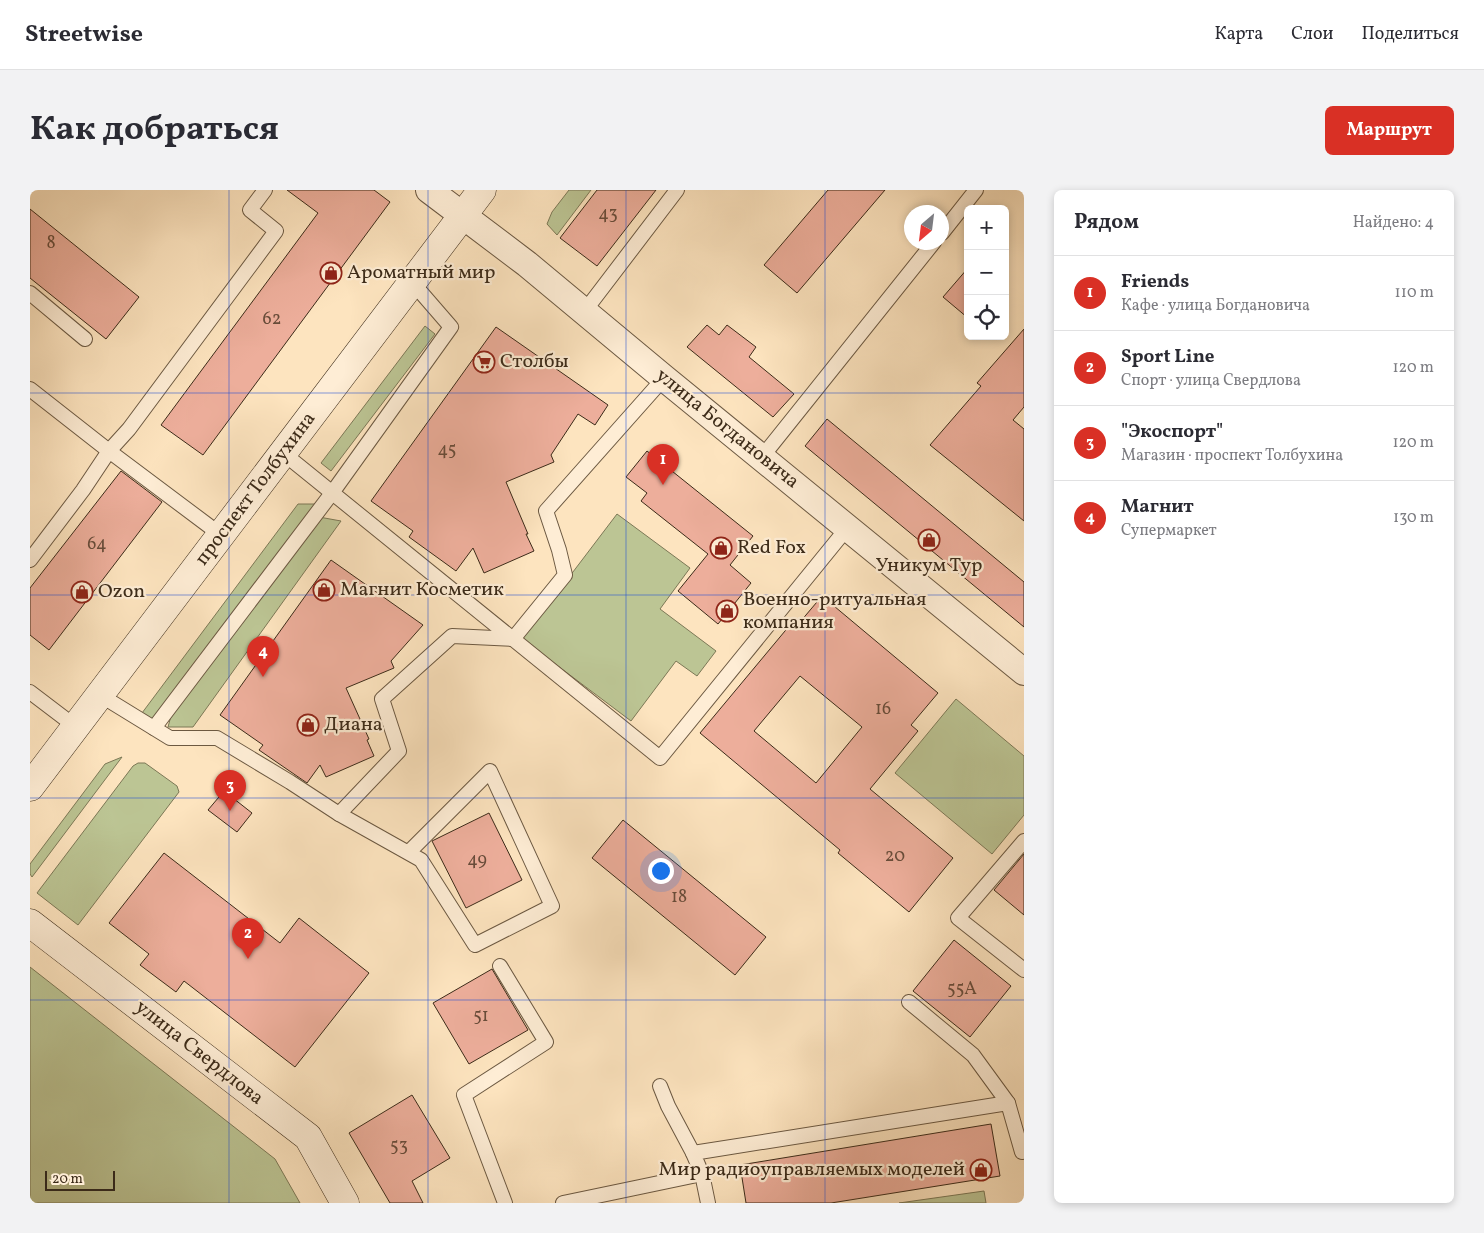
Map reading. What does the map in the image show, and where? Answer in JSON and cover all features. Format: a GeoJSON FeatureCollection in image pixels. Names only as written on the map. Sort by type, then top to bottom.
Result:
{"type":"FeatureCollection","features":[{"type":"Feature","properties":{"kind":"main road","name":"проспект Толбухина"},"geometry":{"type":"LineString","coordinates":[[30,787],[482,190]]}},
{"type":"Feature","properties":{"kind":"main road","name":"улица Свердлова"},"geometry":{"type":"LineString","coordinates":[[30,923],[308,1137],[345,1203]]}},
{"type":"Feature","properties":{"kind":"street","name":"улица Богдановича"},"geometry":{"type":"LineString","coordinates":[[429,190],[527,264],[1024,672]]}},
{"type":"Feature","properties":{"kind":"lane"},"geometry":{"type":"LineString","coordinates":[[30,560],[83,490],[108,451],[129,429],[276,231],[250,210],[265,190]]}},
{"type":"Feature","properties":{"kind":"lane"},"geometry":{"type":"LineString","coordinates":[[584,312],[677,190]]}},
{"type":"Feature","properties":{"kind":"lane"},"geometry":{"type":"LineString","coordinates":[[949,224],[976,190]]}},
{"type":"Feature","properties":{"kind":"lane"},"geometry":{"type":"LineString","coordinates":[[762,457],[928,250]]}},
{"type":"Feature","properties":{"kind":"lane"},"geometry":{"type":"LineString","coordinates":[[154,728],[332,493],[451,327],[412,282]]}},
{"type":"Feature","properties":{"kind":"lane"},"geometry":{"type":"LineString","coordinates":[[30,293],[85,339]]}},
{"type":"Feature","properties":{"kind":"lane"},"geometry":{"type":"LineString","coordinates":[[513,639],[565,575],[546,511],[664,378]]}},
{"type":"Feature","properties":{"kind":"lane"},"geometry":{"type":"LineString","coordinates":[[30,389],[108,451],[221,535]]}},
{"type":"Feature","properties":{"kind":"lane"},"geometry":{"type":"LineString","coordinates":[[283,453],[660,758],[848,527]]}},
{"type":"Feature","properties":{"kind":"lane"},"geometry":{"type":"LineString","coordinates":[[338,814],[399,751],[382,699],[452,636],[513,639]]}},
{"type":"Feature","properties":{"kind":"lane"},"geometry":{"type":"LineString","coordinates":[[30,692],[76,726]]}},
{"type":"Feature","properties":{"kind":"lane"},"geometry":{"type":"LineString","coordinates":[[100,695],[170,738],[217,738],[290,782],[338,814],[422,860],[475,945],[552,906],[490,771],[409,852]]}},
{"type":"Feature","properties":{"kind":"lane"},"geometry":{"type":"LineString","coordinates":[[1024,841],[958,918],[1024,970]]}},
{"type":"Feature","properties":{"kind":"lane"},"geometry":{"type":"LineString","coordinates":[[500,966],[546,1042],[464,1095],[505,1203]]}},
{"type":"Feature","properties":{"kind":"lane"},"geometry":{"type":"LineString","coordinates":[[910,1002],[973,1055],[1008,1103],[1024,1155]]}},
{"type":"Feature","properties":{"kind":"lane"},"geometry":{"type":"LineString","coordinates":[[660,1086],[702,1174],[708,1203]]}},
{"type":"Feature","properties":{"kind":"lane"},"geometry":{"type":"LineString","coordinates":[[693,1153],[1008,1103]]}},
{"type":"Feature","properties":{"kind":"lane"},"geometry":{"type":"LineString","coordinates":[[563,1203],[702,1174]]}},
{"type":"Feature","properties":{"kind":"green space"},"geometry":{"type":"Polygon","coordinates":[[[569,190],[591,190],[557,235],[547,224],[552,212],[569,190]]]}},
{"type":"Feature","properties":{"kind":"green space"},"geometry":{"type":"Polygon","coordinates":[[[425,326],[435,334],[331,471],[321,463],[425,326]]]}},
{"type":"Feature","properties":{"kind":"green space"},"geometry":{"type":"Polygon","coordinates":[[[298,504],[315,504],[153,721],[142,713],[298,504]]]}},
{"type":"Feature","properties":{"kind":"green space"},"geometry":{"type":"Polygon","coordinates":[[[617,514],[690,568],[660,609],[716,651],[697,676],[676,661],[631,721],[522,639],[617,514]]]}},
{"type":"Feature","properties":{"kind":"green space"},"geometry":{"type":"Polygon","coordinates":[[[319,517],[341,521],[193,727],[168,727],[171,716],[319,517]]]}},
{"type":"Feature","properties":{"kind":"green space"},"geometry":{"type":"Polygon","coordinates":[[[956,699],[1024,756],[1024,815],[992,854],[895,773],[956,699]]]}},
{"type":"Feature","properties":{"kind":"green space"},"geometry":{"type":"Polygon","coordinates":[[[122,757],[32,877],[30,874],[30,864],[105,764],[122,757]]]}},
{"type":"Feature","properties":{"kind":"green space"},"geometry":{"type":"Polygon","coordinates":[[[138,763],[145,763],[177,786],[179,792],[78,925],[37,893],[133,766],[138,763]]]}},
{"type":"Feature","properties":{"kind":"green space"},"geometry":{"type":"Polygon","coordinates":[[[30,967],[275,1159],[300,1203],[30,1203],[30,967]]]}},
{"type":"Feature","properties":{"kind":"green space"},"geometry":{"type":"Polygon","coordinates":[[[984,1191],[986,1203],[899,1203],[984,1191]]]}},
{"type":"Feature","properties":{"kind":"building"},"geometry":{"type":"Polygon","coordinates":[[[287,190],[374,190],[390,202],[203,455],[161,425],[318,213],[287,190]]]}},
{"type":"Feature","properties":{"kind":"building"},"geometry":{"type":"Polygon","coordinates":[[[597,190],[656,190],[597,266],[560,238],[597,190]]]}},
{"type":"Feature","properties":{"kind":"building"},"geometry":{"type":"Polygon","coordinates":[[[828,190],[885,190],[797,293],[764,265],[828,190]]]}},
{"type":"Feature","properties":{"kind":"building"},"geometry":{"type":"Polygon","coordinates":[[[30,209],[139,297],[106,339],[30,278],[30,209]]]}},
{"type":"Feature","properties":{"kind":"building"},"geometry":{"type":"Polygon","coordinates":[[[964,273],[964,315],[943,297],[964,273]]]}},
{"type":"Feature","properties":{"kind":"building"},"geometry":{"type":"Polygon","coordinates":[[[707,325],[719,335],[727,325],[756,347],[749,357],[794,394],[773,417],[687,347],[707,325]]]}},
{"type":"Feature","properties":{"kind":"building"},"geometry":{"type":"Polygon","coordinates":[[[496,327],[608,405],[595,425],[578,414],[551,455],[554,462],[506,482],[534,551],[484,573],[473,548],[456,571],[409,537],[413,531],[371,501],[496,327]]]}},
{"type":"Feature","properties":{"kind":"building"},"geometry":{"type":"Polygon","coordinates":[[[1024,329],[1024,407],[1013,420],[1024,429],[1024,521],[930,445],[981,386],[977,383],[1024,329]]]}},
{"type":"Feature","properties":{"kind":"building"},"geometry":{"type":"Polygon","coordinates":[[[827,419],[1024,582],[1024,627],[805,446],[827,419]]]}},
{"type":"Feature","properties":{"kind":"building"},"geometry":{"type":"Polygon","coordinates":[[[647,451],[753,536],[730,565],[751,583],[718,624],[678,591],[708,554],[641,501],[647,493],[626,477],[647,451]]]}},
{"type":"Feature","properties":{"kind":"building"},"geometry":{"type":"Polygon","coordinates":[[[121,471],[162,502],[49,650],[30,635],[30,588],[121,471]]]}},
{"type":"Feature","properties":{"kind":"building"},"geometry":{"type":"Polygon","coordinates":[[[331,560],[423,625],[391,661],[394,668],[346,688],[369,739],[367,740],[374,756],[326,777],[320,765],[307,783],[259,750],[263,745],[220,715],[331,560]]]}},
{"type":"Feature","properties":{"kind":"building"},"geometry":{"type":"Polygon","coordinates":[[[822,596],[938,693],[911,725],[918,731],[870,789],[953,858],[909,912],[838,853],[840,850],[700,733],[790,625],[795,628],[822,596]],[[800,676],[754,731],[816,783],[862,727],[800,676]]]}},
{"type":"Feature","properties":{"kind":"building"},"geometry":{"type":"Polygon","coordinates":[[[224,791],[252,813],[237,832],[208,810],[224,791]]]}},
{"type":"Feature","properties":{"kind":"building"},"geometry":{"type":"Polygon","coordinates":[[[489,813],[522,880],[466,908],[432,841],[489,813]]]}},
{"type":"Feature","properties":{"kind":"building"},"geometry":{"type":"Polygon","coordinates":[[[623,820],[766,937],[735,975],[592,858],[623,820]]]}},
{"type":"Feature","properties":{"kind":"building"},"geometry":{"type":"Polygon","coordinates":[[[164,853],[280,943],[299,918],[369,973],[295,1067],[184,981],[176,992],[140,965],[149,954],[109,923],[164,853]]]}},
{"type":"Feature","properties":{"kind":"building"},"geometry":{"type":"Polygon","coordinates":[[[1024,854],[1024,915],[994,890],[1024,854]]]}},
{"type":"Feature","properties":{"kind":"building"},"geometry":{"type":"Polygon","coordinates":[[[954,940],[1011,986],[970,1037],[913,991],[954,940]]]}},
{"type":"Feature","properties":{"kind":"building"},"geometry":{"type":"Polygon","coordinates":[[[492,969],[528,1030],[469,1064],[433,1003],[492,969]]]}},
{"type":"Feature","properties":{"kind":"building"},"geometry":{"type":"Polygon","coordinates":[[[412,1095],[450,1158],[412,1181],[423,1203],[390,1203],[349,1133],[412,1095]]]}},
{"type":"Feature","properties":{"kind":"building"},"geometry":{"type":"Polygon","coordinates":[[[991,1124],[1000,1176],[831,1203],[746,1203],[740,1165],[991,1124]]]}},
{"type":"Feature","properties":{"kind":"place","name":"Ароматный мир"},"geometry":{"type":"Point","coordinates":[331,273]}},
{"type":"Feature","properties":{"kind":"place","name":"Столбы"},"geometry":{"type":"Point","coordinates":[484,362]}},
{"type":"Feature","properties":{"kind":"place","name":"Friends"},"geometry":{"type":"Point","coordinates":[663,485]}},
{"type":"Feature","properties":{"kind":"place","name":"Уникум Тур"},"geometry":{"type":"Point","coordinates":[929,540]}},
{"type":"Feature","properties":{"kind":"place","name":"Red Fox"},"geometry":{"type":"Point","coordinates":[721,548]}},
{"type":"Feature","properties":{"kind":"place","name":"Магнит Косметик"},"geometry":{"type":"Point","coordinates":[324,590]}},
{"type":"Feature","properties":{"kind":"place","name":"Ozon"},"geometry":{"type":"Point","coordinates":[82,592]}},
{"type":"Feature","properties":{"kind":"place","name":"Военно-ритуальная компания"},"geometry":{"type":"Point","coordinates":[727,611]}},
{"type":"Feature","properties":{"kind":"place","name":"Магнит"},"geometry":{"type":"Point","coordinates":[263,677]}},
{"type":"Feature","properties":{"kind":"place","name":"Диана"},"geometry":{"type":"Point","coordinates":[308,725]}},
{"type":"Feature","properties":{"kind":"place","name":"\"Экоспорт\""},"geometry":{"type":"Point","coordinates":[230,811]}},
{"type":"Feature","properties":{"kind":"place","name":"Sport Line"},"geometry":{"type":"Point","coordinates":[248,959]}},
{"type":"Feature","properties":{"kind":"place","name":"Мир радиоуправляемых моделей"},"geometry":{"type":"Point","coordinates":[981,1170]}}]}
